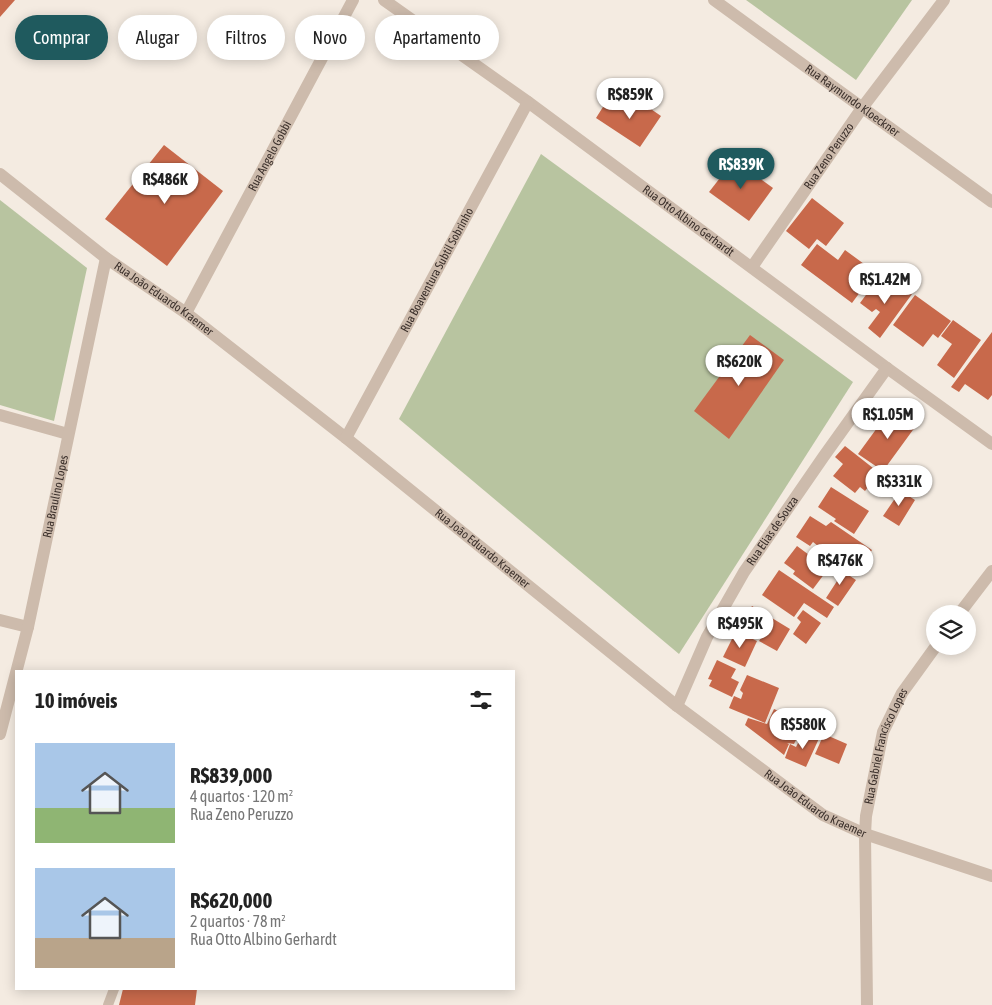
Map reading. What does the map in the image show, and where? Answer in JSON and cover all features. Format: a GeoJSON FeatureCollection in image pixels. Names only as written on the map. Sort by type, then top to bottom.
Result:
{"type":"FeatureCollection","features":[{"type":"Feature","properties":{"kind":"street","name":"Rua Angelo Gobbi"},"geometry":{"type":"LineString","coordinates":[[186,313],[353,0]]}},
{"type":"Feature","properties":{"kind":"street","name":"Rua Otto Albino Gerhardt"},"geometry":{"type":"LineString","coordinates":[[384,0],[528,102],[992,444]]}},
{"type":"Feature","properties":{"kind":"street","name":"Rua Raymundo Kloeckner"},"geometry":{"type":"LineString","coordinates":[[714,0],[992,202]]}},
{"type":"Feature","properties":{"kind":"street","name":"Rua Zeno Peruzzo"},"geometry":{"type":"LineString","coordinates":[[752,267],[862,108],[944,0]]}},
{"type":"Feature","properties":{"kind":"street","name":"Rua Boaventura Subtil Sobrinho"},"geometry":{"type":"LineString","coordinates":[[346,438],[528,102]]}},
{"type":"Feature","properties":{"kind":"street","name":"Rua João Eduardo Kraemer"},"geometry":{"type":"LineString","coordinates":[[0,174],[106,258],[186,313],[346,438],[677,706],[823,815],[865,834],[992,876]]}},
{"type":"Feature","properties":{"kind":"street","name":"Rua Braulino Lopes"},"geometry":{"type":"LineString","coordinates":[[17,670],[28,627],[106,258]]}},
{"type":"Feature","properties":{"kind":"street","name":"Rua Elias de Souza"},"geometry":{"type":"LineString","coordinates":[[677,706],[707,638],[744,572],[887,368]]}},
{"type":"Feature","properties":{"kind":"street"},"geometry":{"type":"LineString","coordinates":[[0,415],[68,434]]}},
{"type":"Feature","properties":{"kind":"street"},"geometry":{"type":"LineString","coordinates":[[966,605],[992,571]]}},
{"type":"Feature","properties":{"kind":"street"},"geometry":{"type":"LineString","coordinates":[[0,620],[28,627]]}},
{"type":"Feature","properties":{"kind":"street","name":"Rua Gabriel Francisco Lopes"},"geometry":{"type":"LineString","coordinates":[[867,1005],[866,816],[883,732],[902,693],[929,655]]}},
{"type":"Feature","properties":{"kind":"street","name":"Rua Braulino Lopes"},"geometry":{"type":"LineString","coordinates":[[0,734],[15,677]]}},
{"type":"Feature","properties":{"kind":"lane"},"geometry":{"type":"LineString","coordinates":[[108,1005],[114,990]]}},
{"type":"Feature","properties":{"kind":"green space"},"geometry":{"type":"Polygon","coordinates":[[[746,0],[912,0],[856,80],[746,0]]]}},
{"type":"Feature","properties":{"kind":"green space"},"geometry":{"type":"Polygon","coordinates":[[[541,154],[853,382],[679,654],[399,419],[541,154]]]}},
{"type":"Feature","properties":{"kind":"green space"},"geometry":{"type":"Polygon","coordinates":[[[0,200],[87,268],[54,421],[0,405],[0,200]]]}},
{"type":"Feature","properties":{"kind":"building"},"geometry":{"type":"Polygon","coordinates":[[[0,0],[15,0],[0,17],[0,0]]]}},
{"type":"Feature","properties":{"kind":"building"},"geometry":{"type":"Polygon","coordinates":[[[632,96],[661,116],[640,147],[596,118],[608,99],[624,109],[632,96]]]}},
{"type":"Feature","properties":{"kind":"building"},"geometry":{"type":"Polygon","coordinates":[[[164,145],[223,191],[167,266],[105,219],[164,145]]]}},
{"type":"Feature","properties":{"kind":"building"},"geometry":{"type":"Polygon","coordinates":[[[734,160],[773,188],[749,221],[709,192],[734,160]]]}},
{"type":"Feature","properties":{"kind":"building"},"geometry":{"type":"Polygon","coordinates":[[[812,198],[844,223],[826,246],[817,239],[809,249],[786,231],[812,198]]]}},
{"type":"Feature","properties":{"kind":"building"},"geometry":{"type":"Polygon","coordinates":[[[817,244],[838,260],[845,250],[875,272],[852,303],[801,265],[817,244]]]}},
{"type":"Feature","properties":{"kind":"building"},"geometry":{"type":"Polygon","coordinates":[[[877,280],[888,289],[894,281],[912,294],[880,338],[868,328],[880,312],[876,309],[872,312],[860,303],[877,280]]]}},
{"type":"Feature","properties":{"kind":"building"},"geometry":{"type":"Polygon","coordinates":[[[915,295],[951,321],[938,338],[933,334],[923,347],[893,325],[915,295]]]}},
{"type":"Feature","properties":{"kind":"building"},"geometry":{"type":"Polygon","coordinates":[[[953,320],[981,340],[954,378],[937,365],[952,344],[941,336],[953,320]]]}},
{"type":"Feature","properties":{"kind":"building"},"geometry":{"type":"Polygon","coordinates":[[[992,332],[992,395],[988,400],[965,384],[959,392],[951,387],[992,332]]]}},
{"type":"Feature","properties":{"kind":"building"},"geometry":{"type":"Polygon","coordinates":[[[750,335],[784,360],[729,439],[694,411],[750,335]]]}},
{"type":"Feature","properties":{"kind":"building"},"geometry":{"type":"Polygon","coordinates":[[[888,413],[900,421],[905,413],[918,423],[883,471],[858,454],[888,413]]]}},
{"type":"Feature","properties":{"kind":"building"},"geometry":{"type":"Polygon","coordinates":[[[845,446],[887,479],[879,489],[871,483],[865,491],[860,487],[855,493],[833,476],[843,464],[835,457],[845,446]]]}},
{"type":"Feature","properties":{"kind":"building"},"geometry":{"type":"Polygon","coordinates":[[[893,486],[915,500],[899,526],[883,516],[896,497],[889,492],[893,486]]]}},
{"type":"Feature","properties":{"kind":"building"},"geometry":{"type":"Polygon","coordinates":[[[831,487],[869,511],[854,534],[834,521],[836,519],[818,507],[831,487]]]}},
{"type":"Feature","properties":{"kind":"building"},"geometry":{"type":"Polygon","coordinates":[[[810,516],[826,526],[831,522],[872,550],[865,561],[843,546],[833,562],[815,550],[818,546],[813,542],[810,546],[796,537],[810,516]]]}},
{"type":"Feature","properties":{"kind":"building"},"geometry":{"type":"Polygon","coordinates":[[[797,546],[828,569],[813,589],[793,574],[795,571],[784,563],[797,546]]]}},
{"type":"Feature","properties":{"kind":"building"},"geometry":{"type":"Polygon","coordinates":[[[835,566],[856,580],[838,606],[826,598],[839,578],[831,572],[835,566]]]}},
{"type":"Feature","properties":{"kind":"building"},"geometry":{"type":"Polygon","coordinates":[[[779,570],[834,607],[827,618],[804,603],[794,617],[762,595],[779,570]]]}},
{"type":"Feature","properties":{"kind":"building"},"geometry":{"type":"Polygon","coordinates":[[[752,606],[790,629],[777,651],[759,641],[765,632],[744,620],[752,606]]]}},
{"type":"Feature","properties":{"kind":"building"},"geometry":{"type":"Polygon","coordinates":[[[803,610],[821,623],[806,644],[793,634],[801,622],[797,618],[803,610]]]}},
{"type":"Feature","properties":{"kind":"building"},"geometry":{"type":"Polygon","coordinates":[[[736,631],[757,641],[745,667],[723,657],[736,631]]]}},
{"type":"Feature","properties":{"kind":"building"},"geometry":{"type":"Polygon","coordinates":[[[717,660],[736,669],[731,678],[739,682],[732,697],[709,686],[712,680],[708,679],[717,660]]]}},
{"type":"Feature","properties":{"kind":"building"},"geometry":{"type":"Polygon","coordinates":[[[747,675],[779,688],[765,723],[729,708],[734,696],[741,699],[743,693],[740,690],[747,675]]]}},
{"type":"Feature","properties":{"kind":"building"},"geometry":{"type":"Polygon","coordinates":[[[774,709],[809,724],[802,742],[796,740],[794,744],[787,743],[789,744],[784,755],[745,725],[748,718],[767,724],[774,709]]]}},
{"type":"Feature","properties":{"kind":"building"},"geometry":{"type":"Polygon","coordinates":[[[811,730],[821,734],[806,767],[785,758],[790,744],[796,747],[798,743],[804,746],[811,730]]]}},
{"type":"Feature","properties":{"kind":"building"},"geometry":{"type":"Polygon","coordinates":[[[824,734],[847,744],[839,764],[815,754],[824,734]]]}},
{"type":"Feature","properties":{"kind":"building"},"geometry":{"type":"Polygon","coordinates":[[[123,990],[197,990],[195,1005],[119,1005],[123,990]]]}}]}
